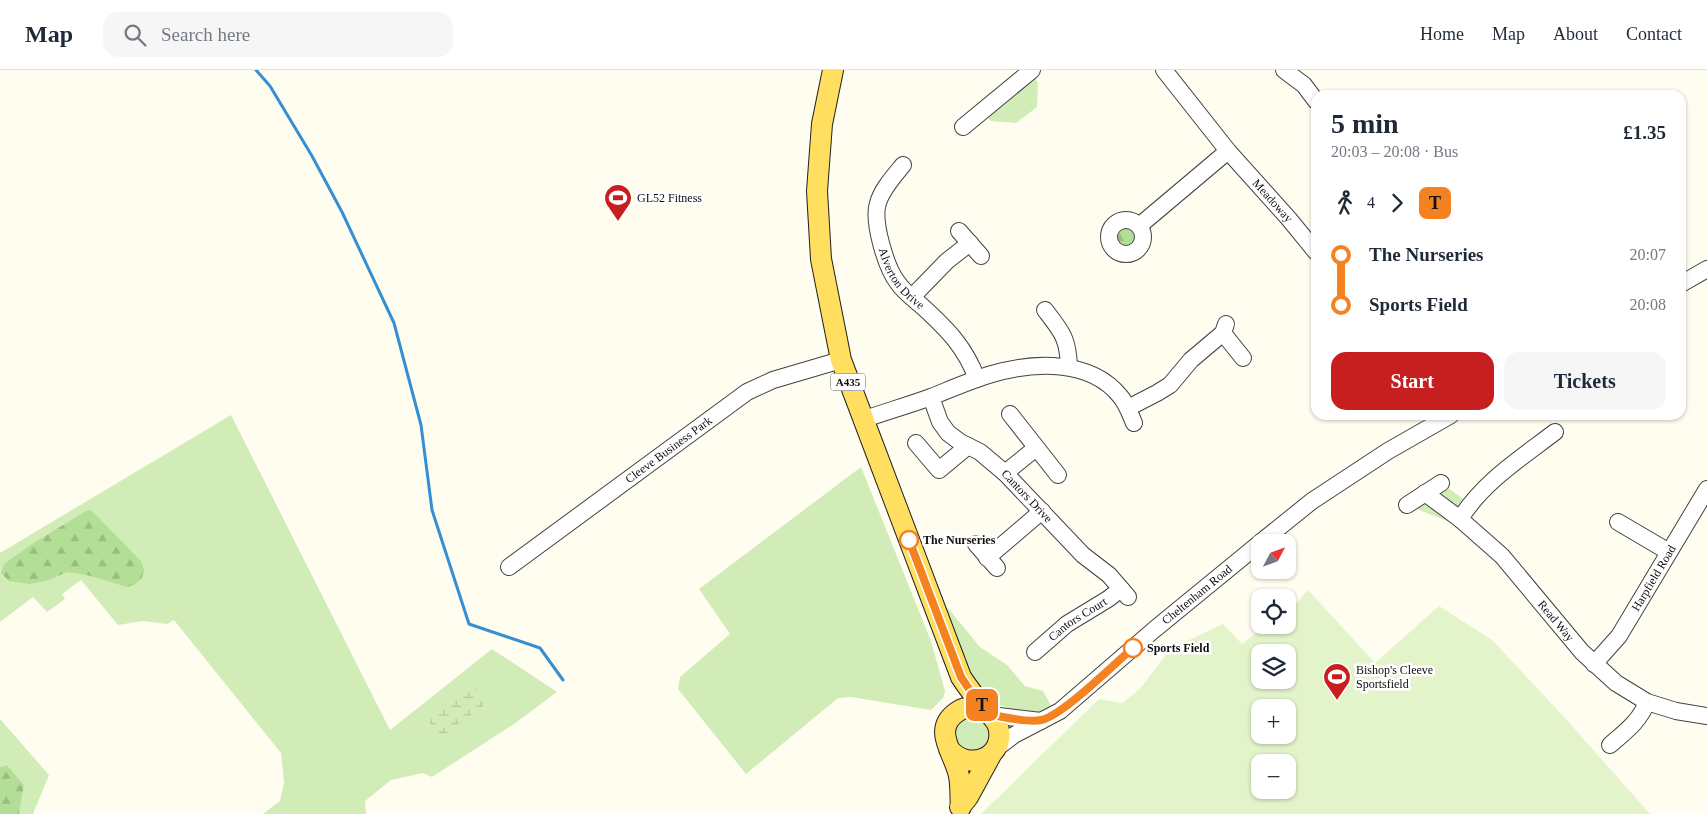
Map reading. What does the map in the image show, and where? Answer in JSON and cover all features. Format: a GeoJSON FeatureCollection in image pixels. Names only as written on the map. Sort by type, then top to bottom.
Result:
{"type":"FeatureCollection","features":[{"type":"Feature","properties":{"kind":"main road","name":"A435"},"geometry":{"type":"LineString","coordinates":[[833,70],[822,124],[817,191],[821,259],[840,360],[961,677],[989,713]]}},
{"type":"Feature","properties":{"kind":"main road"},"geometry":{"type":"LineString","coordinates":[[953,715],[961,677]]}},
{"type":"Feature","properties":{"kind":"main road"},"geometry":{"type":"LineString","coordinates":[[970,707],[978,708],[989,713],[996,722],[999,731],[998,742],[968,797],[958,810],[959,775],[945,734],[948,722],[953,715],[960,710],[970,707]]}},
{"type":"Feature","properties":{"kind":"main road"},"geometry":{"type":"LineString","coordinates":[[949,749],[956,756],[974,761],[982,759],[992,752]]}},
{"type":"Feature","properties":{"kind":"street"},"geometry":{"type":"LineString","coordinates":[[963,127],[1032,70]]}},
{"type":"Feature","properties":{"kind":"street","name":"Meadoway"},"geometry":{"type":"LineString","coordinates":[[1164,70],[1228,151],[1289,218],[1311,246]]}},
{"type":"Feature","properties":{"kind":"street"},"geometry":{"type":"LineString","coordinates":[[1284,70],[1304,85],[1311,94]]}},
{"type":"Feature","properties":{"kind":"street"},"geometry":{"type":"LineString","coordinates":[[1139,226],[1228,151]]}},
{"type":"Feature","properties":{"kind":"street","name":"Alverton Drive"},"geometry":{"type":"LineString","coordinates":[[903,165],[881,196],[877,205],[878,230],[889,266],[897,282],[953,336],[967,356],[977,379]]}},
{"type":"Feature","properties":{"kind":"street"},"geometry":{"type":"LineString","coordinates":[[912,297],[947,261],[964,237],[981,256]]}},
{"type":"Feature","properties":{"kind":"street"},"geometry":{"type":"LineString","coordinates":[[1686,281],[1707,269]]}},
{"type":"Feature","properties":{"kind":"street"},"geometry":{"type":"LineString","coordinates":[[1045,310],[1063,334],[1068,349],[1069,367]]}},
{"type":"Feature","properties":{"kind":"street"},"geometry":{"type":"LineString","coordinates":[[1128,408],[1157,394],[1170,385],[1191,360],[1225,329],[1243,358]]}},
{"type":"Feature","properties":{"kind":"street","name":"Cleeve Business Park"},"geometry":{"type":"LineString","coordinates":[[509,567],[747,392],[772,380],[840,360]]}},
{"type":"Feature","properties":{"kind":"street"},"geometry":{"type":"LineString","coordinates":[[862,420],[992,374],[1021,368],[1069,367],[1092,375],[1121,396],[1134,423]]}},
{"type":"Feature","properties":{"kind":"street","name":"Cantors Drive"},"geometry":{"type":"LineString","coordinates":[[931,397],[944,427],[954,438],[980,452],[1005,473],[1083,555],[1109,575],[1124,593]]}},
{"type":"Feature","properties":{"kind":"street"},"geometry":{"type":"LineString","coordinates":[[1010,414],[1058,475]]}},
{"type":"Feature","properties":{"kind":"street","name":"Cheltenham Road"},"geometry":{"type":"LineString","coordinates":[[1271,534],[1312,501],[1388,451],[1442,420]]}},
{"type":"Feature","properties":{"kind":"street"},"geometry":{"type":"LineString","coordinates":[[1460,519],[1470,503],[1488,484],[1555,432]]}},
{"type":"Feature","properties":{"kind":"street"},"geometry":{"type":"LineString","coordinates":[[916,443],[939,470],[968,446]]}},
{"type":"Feature","properties":{"kind":"street"},"geometry":{"type":"LineString","coordinates":[[1005,473],[1036,448]]}},
{"type":"Feature","properties":{"kind":"street"},"geometry":{"type":"LineString","coordinates":[[1408,504],[1441,483]]}},
{"type":"Feature","properties":{"kind":"street","name":"Harpfield Road"},"geometry":{"type":"LineString","coordinates":[[1594,664],[1619,636],[1707,488]]}},
{"type":"Feature","properties":{"kind":"street","name":"Read Way"},"geometry":{"type":"LineString","coordinates":[[1424,493],[1460,519],[1502,556],[1582,652],[1621,687],[1646,702],[1676,711],[1707,716]]}},
{"type":"Feature","properties":{"kind":"street"},"geometry":{"type":"LineString","coordinates":[[976,544],[992,563],[1042,511]]}},
{"type":"Feature","properties":{"kind":"street"},"geometry":{"type":"LineString","coordinates":[[1618,522],[1669,552]]}},
{"type":"Feature","properties":{"kind":"street","name":"Cheltenham Road"},"geometry":{"type":"LineString","coordinates":[[992,752],[1014,735],[1053,716],[1066,706],[1155,629],[1251,550]]}},
{"type":"Feature","properties":{"kind":"street","name":"Cantors Court"},"geometry":{"type":"LineString","coordinates":[[1035,652],[1067,624],[1108,599],[1124,593]]}},
{"type":"Feature","properties":{"kind":"street"},"geometry":{"type":"LineString","coordinates":[[1610,745],[1631,727],[1642,713],[1646,702]]}},
{"type":"Feature","properties":{"kind":"street"},"geometry":{"type":"LineString","coordinates":[[989,713],[1041,721]]}},
{"type":"Feature","properties":{"kind":"green space"},"geometry":{"type":"Polygon","coordinates":[[[1031,71],[1038,83],[1037,107],[1016,123],[991,121],[981,112],[1031,71]]]}},
{"type":"Feature","properties":{"kind":"green space"},"geometry":{"type":"Polygon","coordinates":[[[1126,221],[1137,226],[1142,237],[1137,248],[1126,253],[1115,248],[1110,237],[1115,226],[1126,221]]]}},
{"type":"Feature","properties":{"kind":"green space"},"geometry":{"type":"Polygon","coordinates":[[[231,415],[390,730],[492,649],[557,692],[514,724],[432,777],[423,773],[391,780],[365,801],[366,814],[263,814],[280,801],[284,783],[281,753],[174,620],[167,624],[143,621],[118,625],[81,580],[62,594],[65,599],[47,612],[33,597],[0,622],[0,553],[231,415]]]}},
{"type":"Feature","properties":{"kind":"green space"},"geometry":{"type":"Polygon","coordinates":[[[861,467],[931,641],[945,691],[943,698],[931,710],[851,697],[838,698],[746,774],[678,689],[680,677],[730,634],[699,589],[861,467]]]}},
{"type":"Feature","properties":{"kind":"green space"},"geometry":{"type":"Polygon","coordinates":[[[1441,483],[1469,503],[1460,519],[1475,532],[1407,505],[1441,483]]]}},
{"type":"Feature","properties":{"kind":"green space"},"geometry":{"type":"Polygon","coordinates":[[[91,510],[141,561],[144,570],[142,578],[134,585],[127,587],[87,575],[67,572],[49,580],[30,584],[9,581],[1,573],[4,564],[29,546],[86,511],[91,510]]]}},
{"type":"Feature","properties":{"kind":"green space","name":"Bishop's Cleeve Sportsfield"},"geometry":{"type":"Polygon","coordinates":[[[1308,590],[1375,663],[1439,606],[1492,640],[1564,717],[1650,814],[981,814],[1099,699],[1122,703],[1140,689],[1170,649],[1223,624],[1242,644],[1255,634],[1296,634],[1296,604],[1308,590]]]}},
{"type":"Feature","properties":{"kind":"green space"},"geometry":{"type":"Polygon","coordinates":[[[948,608],[980,647],[1007,665],[1025,686],[1043,691],[1053,709],[1041,712],[1025,712],[997,704],[987,698],[979,689],[967,668],[945,610],[948,608]]]}},
{"type":"Feature","properties":{"kind":"green space"},"geometry":{"type":"Polygon","coordinates":[[[470,687],[477,688],[486,699],[483,706],[445,734],[437,733],[430,723],[432,715],[470,687]]]}},
{"type":"Feature","properties":{"kind":"green space"},"geometry":{"type":"Polygon","coordinates":[[[961,716],[980,716],[991,732],[988,745],[977,753],[958,749],[953,725],[961,716]]]}},
{"type":"Feature","properties":{"kind":"green space"},"geometry":{"type":"Polygon","coordinates":[[[0,719],[49,775],[33,814],[19,814],[24,785],[7,765],[0,767],[0,719]]]}},
{"type":"Feature","properties":{"kind":"green space"},"geometry":{"type":"Polygon","coordinates":[[[7,765],[24,785],[19,814],[0,814],[0,767],[7,765]]]}},
{"type":"Feature","properties":{"kind":"waterway"},"geometry":{"type":"LineString","coordinates":[[256,70],[270,86],[312,156],[342,212],[394,323],[421,425],[432,510],[469,624],[540,648],[563,680]]}},
{"type":"Feature","properties":{"kind":"bus line","name":"T"},"geometry":{"type":"LineString","coordinates":[[909,540],[961,677],[973,695],[991,715],[1041,721],[1053,716],[1133,648]]}},
{"type":"Feature","properties":{"kind":"place","name":"GL52 Fitness"},"geometry":{"type":"Point","coordinates":[618,222]}},
{"type":"Feature","properties":{"kind":"place","name":"The Nurseries"},"geometry":{"type":"Point","coordinates":[909,540]}},
{"type":"Feature","properties":{"kind":"place","name":"Sports Field"},"geometry":{"type":"Point","coordinates":[1133,648]}},
{"type":"Feature","properties":{"kind":"place","name":"Bishop's Cleeve Sportsfield"},"geometry":{"type":"Point","coordinates":[1337,701]}}]}
